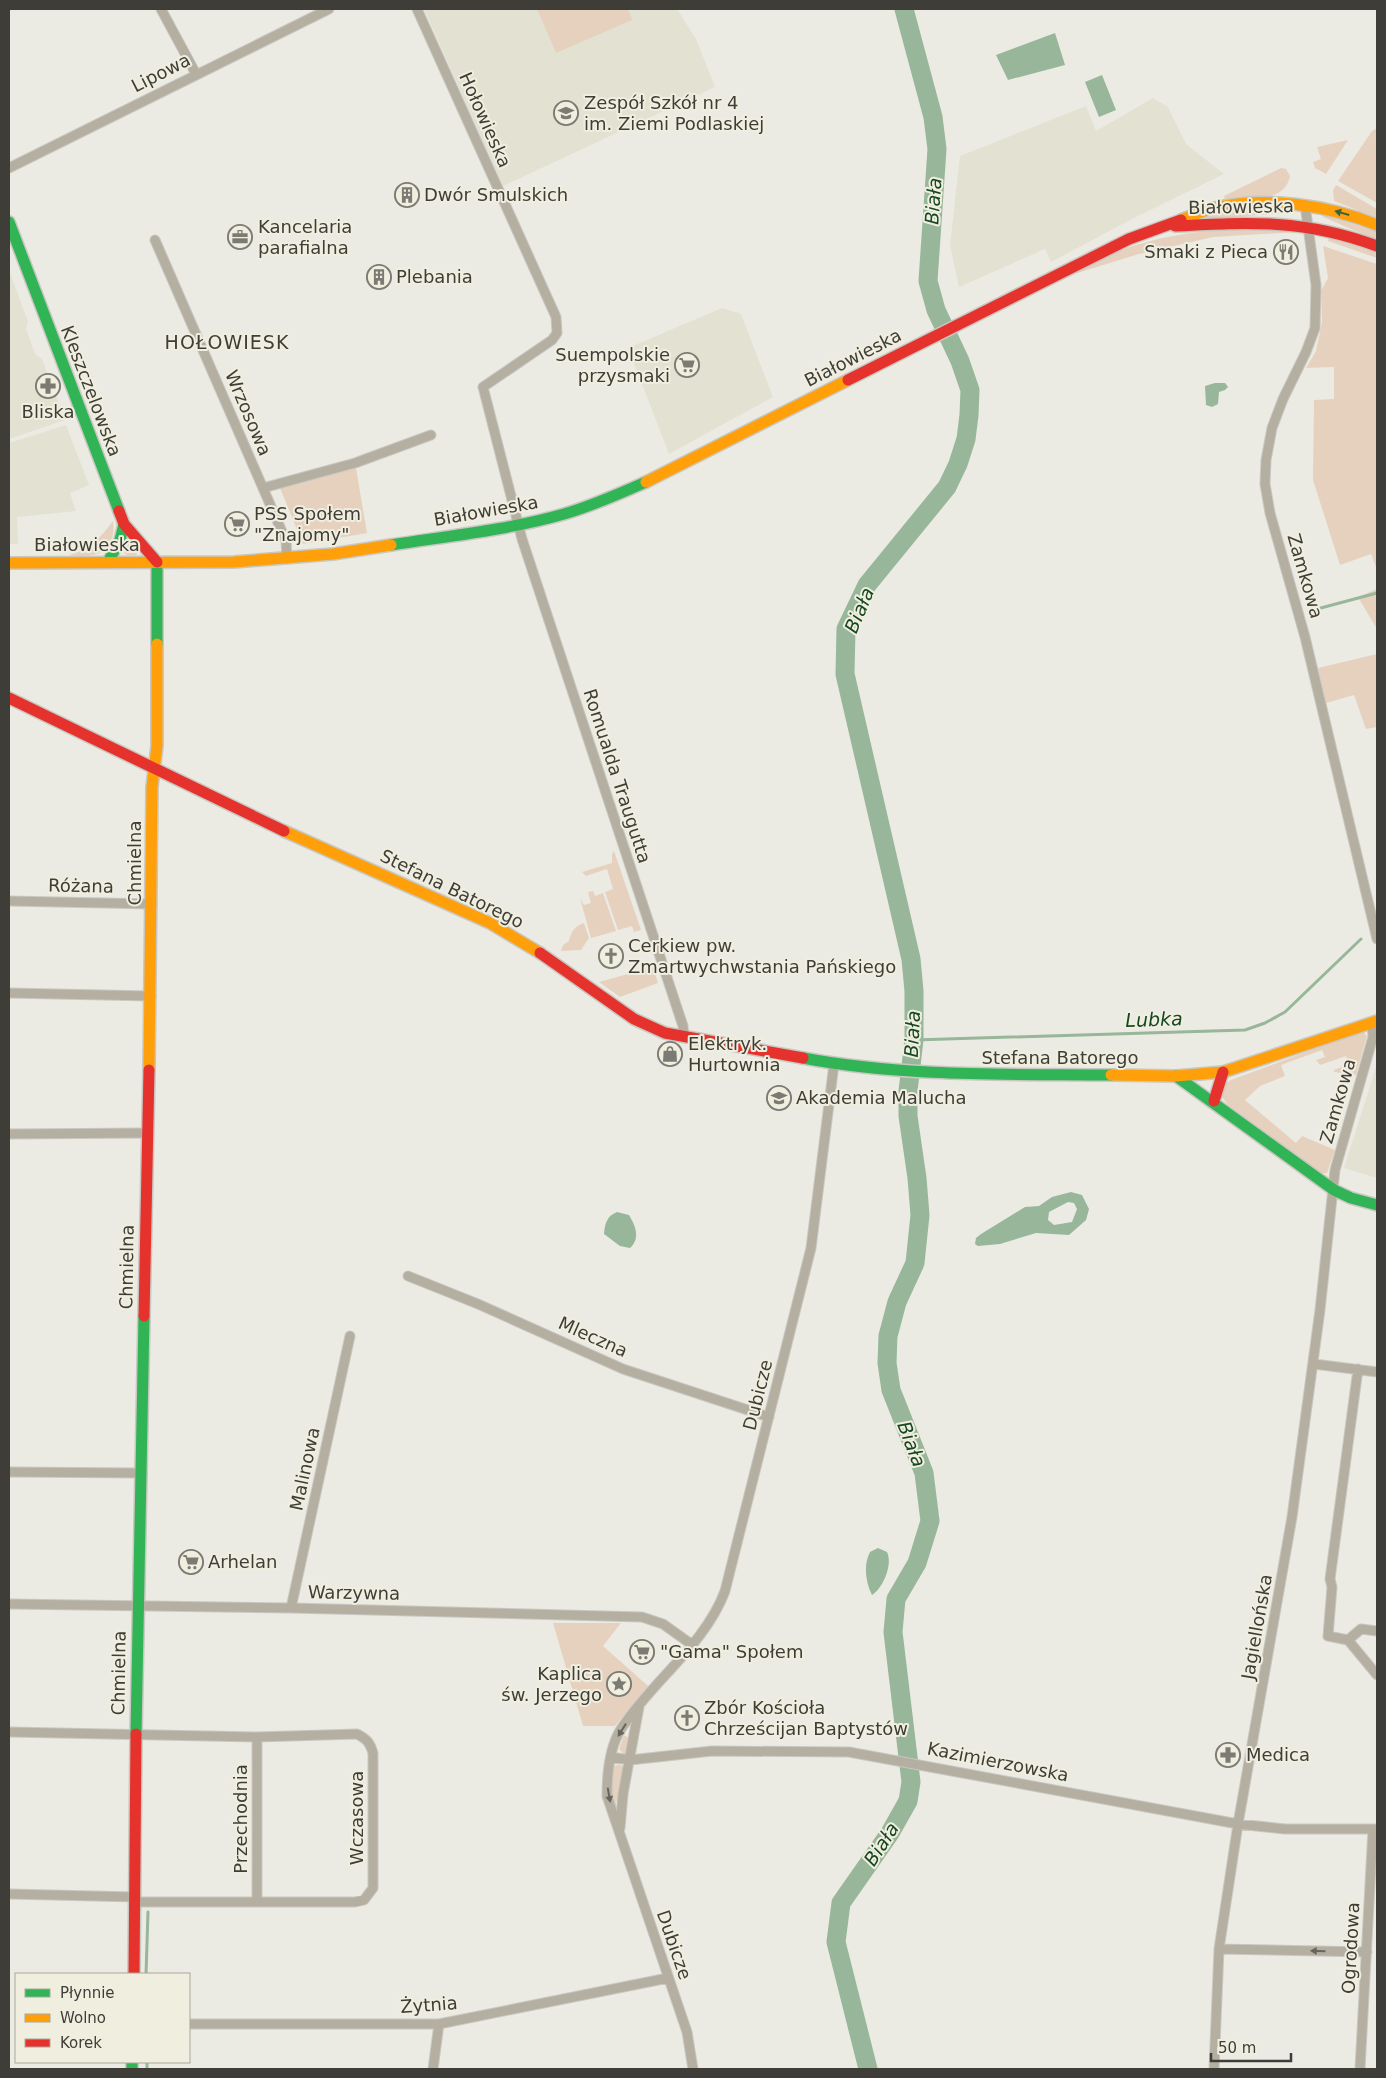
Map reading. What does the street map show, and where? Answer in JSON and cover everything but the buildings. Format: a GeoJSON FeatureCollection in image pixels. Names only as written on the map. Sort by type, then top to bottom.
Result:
{"type":"FeatureCollection","features":[{"type":"Feature","properties":{"kind":"street"},"geometry":{"type":"LineString","coordinates":[[160,9],[196,74]]}},
{"type":"Feature","properties":{"kind":"street","name":"Lipowa"},"geometry":{"type":"LineString","coordinates":[[9,168],[329,9]]}},
{"type":"Feature","properties":{"kind":"street","name":"Hołowieska"},"geometry":{"type":"LineString","coordinates":[[417,9],[558,325],[557,333],[552,340],[483,387],[518,525]]}},
{"type":"Feature","properties":{"kind":"street","name":"Białowieska"},"geometry":{"type":"LineString","coordinates":[[9,563],[287,559],[518,525],[564,514],[606,500],[1129,239],[1213,208],[1249,203],[1305,204],[1352,215],[1377,225]]}},
{"type":"Feature","properties":{"kind":"street","name":"Zamkowa"},"geometry":{"type":"LineString","coordinates":[[1305,204],[1316,285],[1315,328],[1272,428],[1266,460],[1265,484],[1270,513],[1305,637],[1377,940]]}},
{"type":"Feature","properties":{"kind":"street","name":"Białowieska"},"geometry":{"type":"LineString","coordinates":[[1162,227],[1249,221],[1307,224],[1335,230],[1377,246]]}},
{"type":"Feature","properties":{"kind":"street","name":"Kleszczelowska"},"geometry":{"type":"LineString","coordinates":[[9,222],[124,524],[157,562]]}},
{"type":"Feature","properties":{"kind":"street","name":"Wrzosowa"},"geometry":{"type":"LineString","coordinates":[[155,240],[286,540],[287,559]]}},
{"type":"Feature","properties":{"kind":"street"},"geometry":{"type":"LineString","coordinates":[[263,488],[355,463],[431,435]]}},
{"type":"Feature","properties":{"kind":"street"},"geometry":{"type":"LineString","coordinates":[[108,562],[120,540],[124,524]]}},
{"type":"Feature","properties":{"kind":"street","name":"Romualda Traugutta"},"geometry":{"type":"LineString","coordinates":[[518,525],[682,1021],[684,1037]]}},
{"type":"Feature","properties":{"kind":"street","name":"Chmielna"},"geometry":{"type":"LineString","coordinates":[[134,1973],[138,1606],[151,996],[152,787],[157,746],[157,562]]}},
{"type":"Feature","properties":{"kind":"street","name":"Stefana Batorego"},"geometry":{"type":"LineString","coordinates":[[9,698],[276,827],[490,923],[548,958],[634,1019],[657,1030],[684,1037],[834,1064],[942,1074],[1176,1076],[1223,1072],[1265,1061],[1375,1021]]}},
{"type":"Feature","properties":{"kind":"street","name":"Różana"},"geometry":{"type":"LineString","coordinates":[[9,901],[152,904]]}},
{"type":"Feature","properties":{"kind":"street"},"geometry":{"type":"LineString","coordinates":[[9,993],[151,996]]}},
{"type":"Feature","properties":{"kind":"street","name":"Zamkowa"},"geometry":{"type":"LineString","coordinates":[[1334,1190],[1335,1170],[1373,1037],[1375,1021]]}},
{"type":"Feature","properties":{"kind":"street","name":"Dubicze"},"geometry":{"type":"LineString","coordinates":[[693,2069],[687,2032],[607,1796],[607,1776],[611,1757],[621,1729],[707,1626],[720,1606],[725,1591],[811,1248],[834,1064]]}},
{"type":"Feature","properties":{"kind":"street"},"geometry":{"type":"LineString","coordinates":[[1214,1101],[1215,1092],[1223,1072]]}},
{"type":"Feature","properties":{"kind":"street"},"geometry":{"type":"LineString","coordinates":[[1176,1076],[1214,1101],[1334,1190],[1351,1198],[1377,1204]]}},
{"type":"Feature","properties":{"kind":"street"},"geometry":{"type":"LineString","coordinates":[[9,1134],[148,1133]]}},
{"type":"Feature","properties":{"kind":"street","name":"Jagiellońska"},"geometry":{"type":"LineString","coordinates":[[1214,2069],[1218,1948],[1283,1573],[1314,1364],[1334,1190]]}},
{"type":"Feature","properties":{"kind":"street","name":"Mleczna"},"geometry":{"type":"LineString","coordinates":[[408,1276],[478,1304],[623,1369],[769,1417]]}},
{"type":"Feature","properties":{"kind":"street","name":"Malinowa"},"geometry":{"type":"LineString","coordinates":[[291,1608],[350,1336]]}},
{"type":"Feature","properties":{"kind":"street"},"geometry":{"type":"LineString","coordinates":[[1314,1364],[1377,1372]]}},
{"type":"Feature","properties":{"kind":"street"},"geometry":{"type":"LineString","coordinates":[[1358,1369],[1330,1579],[1332,1587],[1328,1636],[1348,1640],[1377,1675]]}},
{"type":"Feature","properties":{"kind":"street"},"geometry":{"type":"LineString","coordinates":[[9,1472],[141,1473]]}},
{"type":"Feature","properties":{"kind":"street","name":"Warzywna"},"geometry":{"type":"LineString","coordinates":[[9,1604],[291,1608],[642,1618],[663,1624],[691,1644]]}},
{"type":"Feature","properties":{"kind":"street"},"geometry":{"type":"LineString","coordinates":[[1348,1640],[1361,1629],[1377,1631]]}},
{"type":"Feature","properties":{"kind":"street","name":"Dubicze"},"geometry":{"type":"LineString","coordinates":[[620,1833],[623,1794],[640,1706]]}},
{"type":"Feature","properties":{"kind":"street","name":"Wczasowa"},"geometry":{"type":"LineString","coordinates":[[9,1732],[257,1737],[357,1734],[366,1738],[371,1745],[373,1762],[373,1888],[364,1900],[355,1902],[136,1900],[9,1894]]}},
{"type":"Feature","properties":{"kind":"street","name":"Przechodnia"},"geometry":{"type":"LineString","coordinates":[[257,1737],[257,1901]]}},
{"type":"Feature","properties":{"kind":"street","name":"Kazimierzowska"},"geometry":{"type":"LineString","coordinates":[[611,1757],[630,1760],[730,1751],[849,1752],[934,1766],[1238,1824],[1285,1829],[1375,1829]]}},
{"type":"Feature","properties":{"kind":"street","name":"Ogrodowa"},"geometry":{"type":"LineString","coordinates":[[1360,2069],[1375,1829]]}},
{"type":"Feature","properties":{"kind":"street"},"geometry":{"type":"LineString","coordinates":[[1218,1948],[1367,1952]]}},
{"type":"Feature","properties":{"kind":"street","name":"Żytnia"},"geometry":{"type":"LineString","coordinates":[[190,2024],[439,2024],[668,1978]]}},
{"type":"Feature","properties":{"kind":"street"},"geometry":{"type":"LineString","coordinates":[[434,2069],[439,2024]]}},
{"type":"Feature","properties":{"kind":"shaded area","name":"Zespół Szkół nr 4 im. Ziemi Podlaskiej"},"geometry":{"type":"Polygon","coordinates":[[[424,9],[677,9],[696,39],[715,87],[503,186],[424,9]]]}},
{"type":"Feature","properties":{"kind":"shaded area"},"geometry":{"type":"Polygon","coordinates":[[[537,9],[628,9],[632,20],[556,53],[537,9]]]}},
{"type":"Feature","properties":{"kind":"shaded area"},"geometry":{"type":"Polygon","coordinates":[[[1055,33],[1065,65],[1008,80],[996,55],[1055,33]]]}},
{"type":"Feature","properties":{"kind":"shaded area"},"geometry":{"type":"Polygon","coordinates":[[[1102,75],[1116,110],[1099,117],[1085,82],[1102,75]]]}},
{"type":"Feature","properties":{"kind":"shaded area"},"geometry":{"type":"Polygon","coordinates":[[[1153,98],[1168,107],[1186,144],[1224,174],[1134,218],[1051,262],[1045,249],[959,287],[950,245],[960,156],[1086,106],[1096,131],[1153,98]]]}},
{"type":"Feature","properties":{"kind":"shaded area"},"geometry":{"type":"Polygon","coordinates":[[[1377,128],[1377,203],[1338,181],[1372,131],[1377,128]]]}},
{"type":"Feature","properties":{"kind":"shaded area"},"geometry":{"type":"Polygon","coordinates":[[[1348,140],[1326,174],[1315,168],[1313,162],[1321,159],[1317,147],[1348,140]]]}},
{"type":"Feature","properties":{"kind":"shaded area"},"geometry":{"type":"Polygon","coordinates":[[[1281,168],[1286,169],[1290,176],[1287,185],[1281,191],[1264,198],[1225,200],[1224,196],[1281,168]]]}},
{"type":"Feature","properties":{"kind":"shaded area"},"geometry":{"type":"Polygon","coordinates":[[[1336,185],[1377,209],[1377,218],[1334,201],[1333,190],[1336,185]]]}},
{"type":"Feature","properties":{"kind":"shaded area"},"geometry":{"type":"Polygon","coordinates":[[[1255,209],[1285,209],[1285,213],[1190,221],[1228,212],[1255,209]]]}},
{"type":"Feature","properties":{"kind":"shaded area"},"geometry":{"type":"Polygon","coordinates":[[[1323,214],[1377,232],[1377,240],[1323,217],[1323,214]]]}},
{"type":"Feature","properties":{"kind":"shaded area"},"geometry":{"type":"Polygon","coordinates":[[[1259,228],[1296,230],[1299,232],[1213,237],[1139,254],[1071,275],[1119,251],[1153,240],[1188,233],[1259,228]]]}},
{"type":"Feature","properties":{"kind":"shaded area"},"geometry":{"type":"Polygon","coordinates":[[[1329,237],[1377,253],[1377,258],[1328,241],[1329,237]]]}},
{"type":"Feature","properties":{"kind":"shaded area"},"geometry":{"type":"Polygon","coordinates":[[[1323,246],[1377,264],[1377,570],[1371,554],[1340,565],[1313,480],[1314,400],[1334,399],[1334,367],[1306,368],[1316,351],[1322,322],[1321,291],[1328,278],[1323,246]]]}},
{"type":"Feature","properties":{"kind":"shaded area"},"geometry":{"type":"Polygon","coordinates":[[[9,270],[28,322],[26,329],[35,354],[42,359],[65,420],[9,439],[9,270]]]}},
{"type":"Feature","properties":{"kind":"shaded area"},"geometry":{"type":"Polygon","coordinates":[[[722,308],[741,314],[773,397],[669,454],[628,348],[722,308]]]}},
{"type":"Feature","properties":{"kind":"shaded area"},"geometry":{"type":"Polygon","coordinates":[[[1225,383],[1228,387],[1219,392],[1218,404],[1212,407],[1206,405],[1205,386],[1225,383]]]}},
{"type":"Feature","properties":{"kind":"shaded area"},"geometry":{"type":"Polygon","coordinates":[[[66,425],[89,485],[70,493],[76,511],[17,517],[18,544],[9,544],[9,443],[66,425]]]}},
{"type":"Feature","properties":{"kind":"shaded area"},"geometry":{"type":"Polygon","coordinates":[[[356,468],[367,533],[303,544],[280,488],[356,468]]]}},
{"type":"Feature","properties":{"kind":"shaded area"},"geometry":{"type":"Polygon","coordinates":[[[113,521],[111,540],[102,551],[87,556],[68,555],[88,547],[99,538],[113,521]]]}},
{"type":"Feature","properties":{"kind":"shaded area"},"geometry":{"type":"Polygon","coordinates":[[[129,541],[138,552],[136,555],[124,553],[129,541]]]}},
{"type":"Feature","properties":{"kind":"shaded area"},"geometry":{"type":"Polygon","coordinates":[[[1377,589],[1377,629],[1358,597],[1377,589]]]}},
{"type":"Feature","properties":{"kind":"shaded area"},"geometry":{"type":"Polygon","coordinates":[[[1377,654],[1377,727],[1366,729],[1354,695],[1326,703],[1318,668],[1377,654]]]}},
{"type":"Feature","properties":{"kind":"shaded area"},"geometry":{"type":"Polygon","coordinates":[[[614,851],[641,930],[634,932],[632,926],[618,930],[605,892],[613,889],[607,869],[586,876],[582,872],[612,863],[614,851]]]}},
{"type":"Feature","properties":{"kind":"shaded area"},"geometry":{"type":"Polygon","coordinates":[[[593,891],[595,896],[603,893],[616,931],[591,938],[580,898],[584,905],[591,903],[588,892],[593,891]]]}},
{"type":"Feature","properties":{"kind":"shaded area"},"geometry":{"type":"Polygon","coordinates":[[[584,923],[589,938],[581,950],[561,951],[563,945],[569,941],[574,929],[584,923]]]}},
{"type":"Feature","properties":{"kind":"shaded area"},"geometry":{"type":"Polygon","coordinates":[[[653,967],[658,983],[620,997],[599,982],[653,967]]]}},
{"type":"Feature","properties":{"kind":"shaded area"},"geometry":{"type":"Polygon","coordinates":[[[1362,1031],[1367,1036],[1356,1075],[1334,1072],[1334,1070],[1349,1064],[1346,1056],[1320,1065],[1316,1060],[1325,1057],[1322,1050],[1281,1065],[1285,1076],[1260,1086],[1245,1100],[1296,1143],[1302,1136],[1335,1150],[1327,1173],[1320,1173],[1228,1105],[1222,1097],[1223,1085],[1231,1080],[1362,1031]]]}},
{"type":"Feature","properties":{"kind":"shaded area"},"geometry":{"type":"Polygon","coordinates":[[[1377,1064],[1377,1178],[1344,1168],[1377,1064]]]}},
{"type":"Feature","properties":{"kind":"shaded area"},"geometry":{"type":"Polygon","coordinates":[[[1071,1192],[1082,1195],[1089,1209],[1086,1220],[1069,1235],[1036,1233],[1000,1244],[978,1246],[975,1244],[976,1238],[981,1234],[1025,1207],[1039,1206],[1052,1197],[1071,1192]],[[1068,1202],[1049,1212],[1048,1220],[1054,1225],[1072,1222],[1077,1209],[1074,1203],[1068,1202]]]}},
{"type":"Feature","properties":{"kind":"shaded area"},"geometry":{"type":"Polygon","coordinates":[[[617,1212],[629,1215],[635,1227],[636,1236],[630,1248],[620,1246],[604,1234],[607,1220],[617,1212]]]}},
{"type":"Feature","properties":{"kind":"shaded area"},"geometry":{"type":"Polygon","coordinates":[[[878,1548],[887,1552],[889,1563],[883,1582],[872,1595],[868,1585],[866,1568],[870,1552],[878,1548]]]}},
{"type":"Feature","properties":{"kind":"shaded area"},"geometry":{"type":"Polygon","coordinates":[[[553,1623],[621,1623],[603,1646],[648,1686],[615,1726],[583,1726],[553,1623]]]}},
{"type":"Feature","properties":{"kind":"shaded area"},"geometry":{"type":"Polygon","coordinates":[[[624,1735],[629,1738],[626,1753],[624,1754],[619,1749],[624,1735]]]}},
{"type":"Feature","properties":{"kind":"shaded area"},"geometry":{"type":"Polygon","coordinates":[[[620,1764],[624,1768],[615,1809],[611,1777],[614,1766],[620,1764]]]}},
{"type":"Feature","properties":{"kind":"waterway","name":"Biała"},"geometry":{"type":"LineString","coordinates":[[868,2069],[836,1942],[841,1903],[890,1833],[908,1801],[911,1782],[893,1632],[896,1599],[917,1563],[930,1521],[924,1473],[891,1390],[887,1363],[888,1336],[897,1302],[915,1263],[920,1215],[908,1116],[908,1091],[914,1040],[914,991],[911,959],[845,674],[846,629],[867,585],[947,487],[958,464],[966,439],[970,390],[960,361],[936,310],[928,281],[937,149],[933,117],[904,9]]}},
{"type":"Feature","properties":{"kind":"waterway"},"geometry":{"type":"LineString","coordinates":[[1317,609],[1377,593]]}},
{"type":"Feature","properties":{"kind":"waterway","name":"Lubka"},"geometry":{"type":"LineString","coordinates":[[914,1040],[1245,1030],[1265,1023],[1285,1012],[1361,939]]}},
{"type":"Feature","properties":{"kind":"waterway"},"geometry":{"type":"LineString","coordinates":[[146,1973],[148,1912]]}},
{"type":"Feature","properties":{"kind":"waterway"},"geometry":{"type":"LineString","coordinates":[[147,2063],[147,2069]]}},
{"type":"Feature","properties":{"kind":"traffic: fast"},"geometry":{"type":"LineString","coordinates":[[9,222],[119,511]]}},
{"type":"Feature","properties":{"kind":"traffic: fast"},"geometry":{"type":"LineString","coordinates":[[391,545],[543,520],[585,507],[646,482]]}},
{"type":"Feature","properties":{"kind":"traffic: fast"},"geometry":{"type":"LineString","coordinates":[[108,562],[120,540],[124,524]]}},
{"type":"Feature","properties":{"kind":"traffic: fast"},"geometry":{"type":"LineString","coordinates":[[157,562],[157,644]]}},
{"type":"Feature","properties":{"kind":"traffic: fast"},"geometry":{"type":"LineString","coordinates":[[803,1058],[879,1069],[956,1073],[1111,1075]]}},
{"type":"Feature","properties":{"kind":"traffic: fast"},"geometry":{"type":"LineString","coordinates":[[1176,1076],[1334,1190],[1351,1198],[1377,1205]]}},
{"type":"Feature","properties":{"kind":"traffic: fast"},"geometry":{"type":"LineString","coordinates":[[136,1734],[144,1316]]}},
{"type":"Feature","properties":{"kind":"traffic: fast"},"geometry":{"type":"LineString","coordinates":[[132,2063],[132,2069]]}},
{"type":"Feature","properties":{"kind":"traffic: slow"},"geometry":{"type":"LineString","coordinates":[[1181,220],[1214,208],[1234,204],[1276,203],[1338,212],[1377,225]]}},
{"type":"Feature","properties":{"kind":"traffic: slow"},"geometry":{"type":"LineString","coordinates":[[646,482],[848,380]]}},
{"type":"Feature","properties":{"kind":"traffic: slow"},"geometry":{"type":"LineString","coordinates":[[9,563],[234,562],[333,554],[391,545]]}},
{"type":"Feature","properties":{"kind":"traffic: slow"},"geometry":{"type":"LineString","coordinates":[[149,1070],[152,787],[157,746],[157,644]]}},
{"type":"Feature","properties":{"kind":"traffic: slow"},"geometry":{"type":"LineString","coordinates":[[284,831],[490,923],[540,953]]}},
{"type":"Feature","properties":{"kind":"traffic: slow"},"geometry":{"type":"LineString","coordinates":[[1111,1075],[1176,1076],[1223,1072],[1377,1021]]}},
{"type":"Feature","properties":{"kind":"traffic: jam"},"geometry":{"type":"LineString","coordinates":[[848,380],[1129,239],[1181,220]]}},
{"type":"Feature","properties":{"kind":"traffic: jam"},"geometry":{"type":"LineString","coordinates":[[1175,226],[1277,224],[1326,231],[1377,246]]}},
{"type":"Feature","properties":{"kind":"traffic: jam"},"geometry":{"type":"LineString","coordinates":[[119,511],[124,524],[157,562]]}},
{"type":"Feature","properties":{"kind":"traffic: jam"},"geometry":{"type":"LineString","coordinates":[[9,698],[284,831]]}},
{"type":"Feature","properties":{"kind":"traffic: jam"},"geometry":{"type":"LineString","coordinates":[[540,953],[634,1019],[665,1033],[803,1058]]}},
{"type":"Feature","properties":{"kind":"traffic: jam"},"geometry":{"type":"LineString","coordinates":[[144,1316],[149,1070]]}},
{"type":"Feature","properties":{"kind":"traffic: jam"},"geometry":{"type":"LineString","coordinates":[[1214,1101],[1223,1072]]}},
{"type":"Feature","properties":{"kind":"traffic: jam"},"geometry":{"type":"LineString","coordinates":[[134,1973],[136,1734]]}},
{"type":"Feature","properties":{"kind":"place","name":"Zespół Szkół nr 4 im. Ziemi Podlaskiej"},"geometry":{"type":"Point","coordinates":[566,113]}},
{"type":"Feature","properties":{"kind":"place","name":"Dwór Smulskich"},"geometry":{"type":"Point","coordinates":[407,195]}},
{"type":"Feature","properties":{"kind":"place","name":"Kancelaria parafialna"},"geometry":{"type":"Point","coordinates":[240,237]}},
{"type":"Feature","properties":{"kind":"place","name":"Smaki z Pieca"},"geometry":{"type":"Point","coordinates":[1286,252]}},
{"type":"Feature","properties":{"kind":"place","name":"Plebania"},"geometry":{"type":"Point","coordinates":[379,277]}},
{"type":"Feature","properties":{"kind":"place","name":"Suempolskie przysmaki"},"geometry":{"type":"Point","coordinates":[687,365]}},
{"type":"Feature","properties":{"kind":"place","name":"Bliska"},"geometry":{"type":"Point","coordinates":[48,386]}},
{"type":"Feature","properties":{"kind":"place","name":"PSS Społem \"Znajomy\""},"geometry":{"type":"Point","coordinates":[237,524]}},
{"type":"Feature","properties":{"kind":"place","name":"Cerkiew pw. Zmartwychwstania Pańskiego"},"geometry":{"type":"Point","coordinates":[611,956]}},
{"type":"Feature","properties":{"kind":"place","name":"Elektryk. Hurtownia"},"geometry":{"type":"Point","coordinates":[670,1054]}},
{"type":"Feature","properties":{"kind":"place","name":"Akademia Malucha"},"geometry":{"type":"Point","coordinates":[779,1098]}},
{"type":"Feature","properties":{"kind":"place","name":"Arhelan"},"geometry":{"type":"Point","coordinates":[191,1562]}},
{"type":"Feature","properties":{"kind":"place","name":"\"Gama\" Społem"},"geometry":{"type":"Point","coordinates":[642,1652]}},
{"type":"Feature","properties":{"kind":"place","name":"Kaplica św. Jerzego"},"geometry":{"type":"Point","coordinates":[619,1684]}},
{"type":"Feature","properties":{"kind":"place","name":"Zbór Kościoła Chrześcijan Baptystów"},"geometry":{"type":"Point","coordinates":[687,1718]}},
{"type":"Feature","properties":{"kind":"place","name":"Medica"},"geometry":{"type":"Point","coordinates":[1228,1755]}},
{"type":"Feature","properties":{"kind":"district","name":"HOŁOWIESK"},"geometry":{"type":"Point","coordinates":[227,342]}}]}
